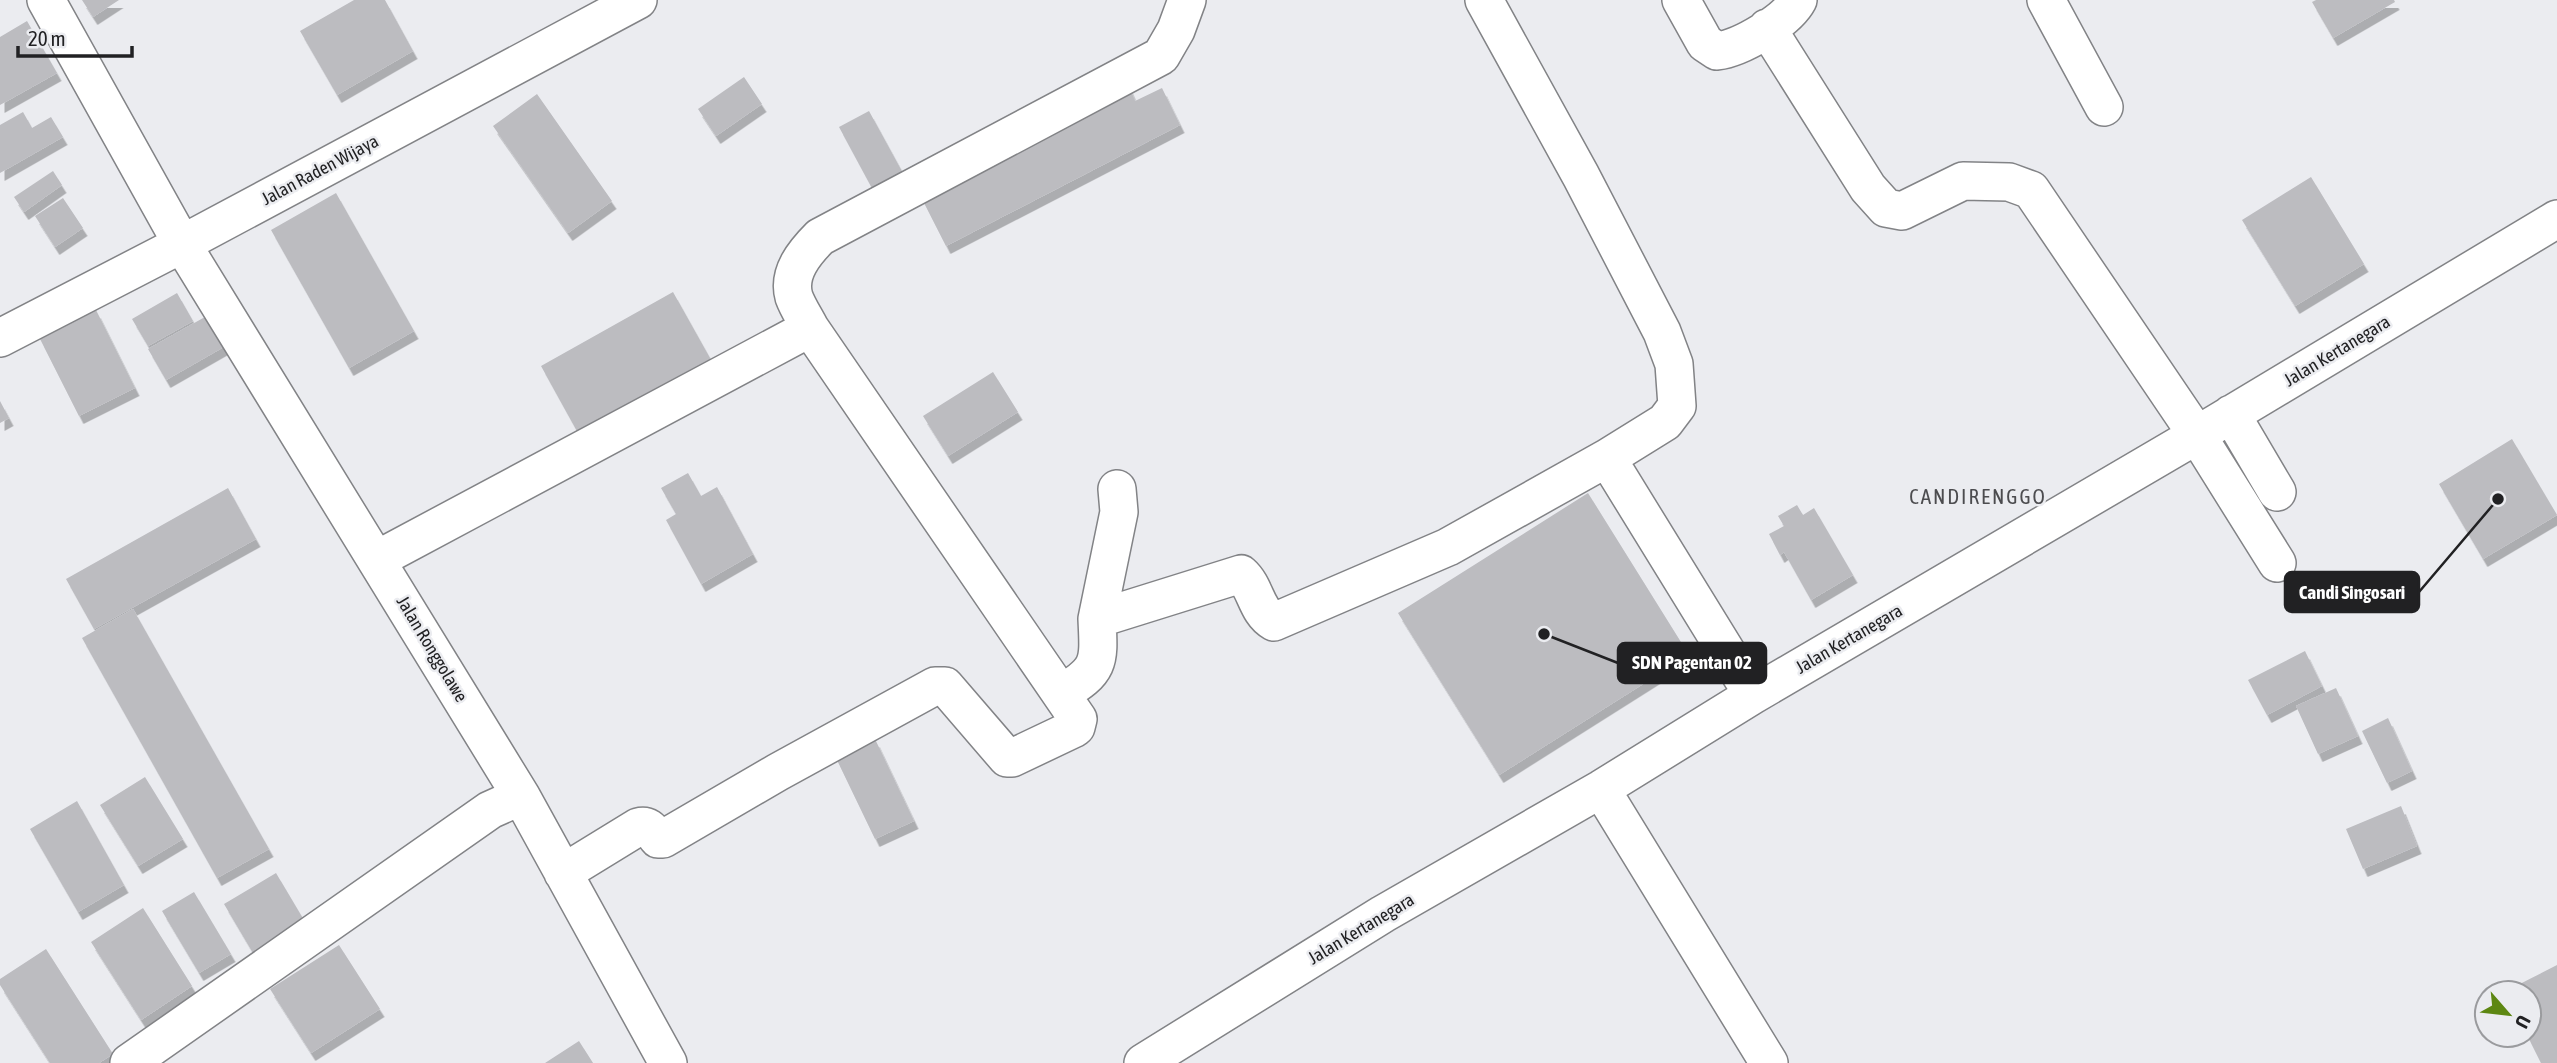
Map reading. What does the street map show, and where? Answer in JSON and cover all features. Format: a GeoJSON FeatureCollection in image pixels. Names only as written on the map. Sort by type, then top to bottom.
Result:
{"type":"FeatureCollection","features":[{"type":"Feature","properties":{"kind":"street","name":"Jalan Ronggolawe"},"geometry":{"type":"LineString","coordinates":[[46,0],[182,244],[378,559],[521,796],[668,1063]]}},
{"type":"Feature","properties":{"kind":"street","name":"Jalan Raden Wijaya"},"geometry":{"type":"LineString","coordinates":[[0,338],[182,244],[638,0]]}},
{"type":"Feature","properties":{"kind":"street"},"geometry":{"type":"LineString","coordinates":[[563,873],[638,827],[649,827],[658,839],[663,839],[935,686],[945,686],[1004,756],[1012,758],[1076,727],[1078,719],[1062,694],[810,328],[793,295],[794,275],[802,255],[820,237],[1161,56],[1176,30],[1186,0]]}},
{"type":"Feature","properties":{"kind":"street"},"geometry":{"type":"LineString","coordinates":[[1097,619],[1241,574],[1247,580],[1265,616],[1275,621],[1448,547],[1665,422],[1677,406],[1674,365],[1662,332],[1485,0]]}},
{"type":"Feature","properties":{"kind":"street"},"geometry":{"type":"LineString","coordinates":[[1681,0],[1705,43],[1717,51],[1730,49],[1768,28],[1798,0]]}},
{"type":"Feature","properties":{"kind":"street"},"geometry":{"type":"LineString","coordinates":[[2046,0],[2104,107]]}},
{"type":"Feature","properties":{"kind":"street"},"geometry":{"type":"LineString","coordinates":[[1768,28],[1868,188],[1886,208],[1902,211],[1963,181],[2009,182],[2031,190],[2197,435],[2277,563]]}},
{"type":"Feature","properties":{"kind":"street","name":"Jalan Kertanegara"},"geometry":{"type":"LineString","coordinates":[[1143,1063],[1383,915],[1601,789],[1753,695],[2197,435],[2557,219]]}},
{"type":"Feature","properties":{"kind":"street"},"geometry":{"type":"LineString","coordinates":[[378,559],[810,328]]}},
{"type":"Feature","properties":{"kind":"street"},"geometry":{"type":"LineString","coordinates":[[2231,414],[2277,492]]}},
{"type":"Feature","properties":{"kind":"street"},"geometry":{"type":"LineString","coordinates":[[1607,457],[1753,695]]}},
{"type":"Feature","properties":{"kind":"street"},"geometry":{"type":"LineString","coordinates":[[1062,694],[1091,673],[1099,653],[1097,619],[1119,512],[1117,489]]}},
{"type":"Feature","properties":{"kind":"street"},"geometry":{"type":"LineString","coordinates":[[1601,789],[1769,1063]]}},
{"type":"Feature","properties":{"kind":"street"},"geometry":{"type":"LineString","coordinates":[[129,1063],[491,810],[521,796]]}},
{"type":"Feature","properties":{"kind":"building"},"geometry":{"type":"Polygon","coordinates":[[[82,0],[119,0],[93,17],[82,0]]]}},
{"type":"Feature","properties":{"kind":"building"},"geometry":{"type":"Polygon","coordinates":[[[354,0],[385,0],[413,51],[337,95],[300,31],[354,0]]]}},
{"type":"Feature","properties":{"kind":"building"},"geometry":{"type":"Polygon","coordinates":[[[2312,2],[2395,2],[2333,38],[2312,2]]]}},
{"type":"Feature","properties":{"kind":"building"},"geometry":{"type":"Polygon","coordinates":[[[27,21],[57,73],[0,105],[0,37],[27,21]]]}},
{"type":"Feature","properties":{"kind":"building"},"geometry":{"type":"Polygon","coordinates":[[[744,77],[762,104],[716,136],[698,109],[744,77]]]}},
{"type":"Feature","properties":{"kind":"building"},"geometry":{"type":"Polygon","coordinates":[[[1128,85],[1135,101],[1162,88],[1180,125],[946,246],[919,193],[1128,85]]]}},
{"type":"Feature","properties":{"kind":"building"},"geometry":{"type":"Polygon","coordinates":[[[537,94],[612,201],[568,233],[493,126],[537,94]]]}},
{"type":"Feature","properties":{"kind":"building"},"geometry":{"type":"Polygon","coordinates":[[[869,111],[910,186],[880,203],[839,127],[869,111]]]}},
{"type":"Feature","properties":{"kind":"building"},"geometry":{"type":"Polygon","coordinates":[[[23,112],[32,128],[51,117],[63,137],[0,173],[0,125],[23,112]]]}},
{"type":"Feature","properties":{"kind":"building"},"geometry":{"type":"Polygon","coordinates":[[[53,171],[62,185],[24,212],[14,197],[53,171]]]}},
{"type":"Feature","properties":{"kind":"building"},"geometry":{"type":"Polygon","coordinates":[[[2311,177],[2364,264],[2295,306],[2242,220],[2311,177]]]}},
{"type":"Feature","properties":{"kind":"building"},"geometry":{"type":"Polygon","coordinates":[[[336,193],[414,331],[349,368],[271,230],[336,193]]]}},
{"type":"Feature","properties":{"kind":"building"},"geometry":{"type":"Polygon","coordinates":[[[63,198],[83,228],[55,247],[35,216],[63,198]]]}},
{"type":"Feature","properties":{"kind":"building"},"geometry":{"type":"Polygon","coordinates":[[[673,292],[715,367],[583,442],[541,366],[673,292]]]}},
{"type":"Feature","properties":{"kind":"building"},"geometry":{"type":"Polygon","coordinates":[[[177,293],[193,321],[148,346],[132,319],[177,293]]]}},
{"type":"Feature","properties":{"kind":"building"},"geometry":{"type":"Polygon","coordinates":[[[96,310],[135,388],[79,416],[40,339],[96,310]]]}},
{"type":"Feature","properties":{"kind":"building"},"geometry":{"type":"Polygon","coordinates":[[[212,313],[229,344],[166,380],[148,349],[212,313]]]}},
{"type":"Feature","properties":{"kind":"building"},"geometry":{"type":"Polygon","coordinates":[[[993,372],[1018,412],[948,456],[923,416],[993,372]]]}},
{"type":"Feature","properties":{"kind":"building"},"geometry":{"type":"Polygon","coordinates":[[[0,401],[9,418],[0,423],[0,401]]]}},
{"type":"Feature","properties":{"kind":"building"},"geometry":{"type":"Polygon","coordinates":[[[2512,439],[2557,515],[2483,559],[2439,484],[2512,439]]]}},
{"type":"Feature","properties":{"kind":"building"},"geometry":{"type":"Polygon","coordinates":[[[688,473],[701,496],[717,487],[753,554],[701,584],[666,520],[676,514],[661,488],[688,473]]]}},
{"type":"Feature","properties":{"kind":"building"},"geometry":{"type":"Polygon","coordinates":[[[228,488],[256,539],[94,629],[66,579],[228,488]]]}},
{"type":"Feature","properties":{"kind":"building"},"geometry":{"type":"Polygon","coordinates":[[[1588,493],[1689,655],[1499,775],[1398,613],[1588,493]]]}},
{"type":"Feature","properties":{"kind":"building"},"geometry":{"type":"Polygon","coordinates":[[[1797,505],[1803,515],[1814,508],[1853,575],[1811,600],[1784,552],[1780,555],[1769,534],[1784,526],[1778,516],[1797,505]]]}},
{"type":"Feature","properties":{"kind":"building"},"geometry":{"type":"Polygon","coordinates":[[[133,609],[269,849],[217,878],[82,638],[133,609]]]}},
{"type":"Feature","properties":{"kind":"building"},"geometry":{"type":"Polygon","coordinates":[[[2305,651],[2322,686],[2267,715],[2248,680],[2305,651]]]}},
{"type":"Feature","properties":{"kind":"building"},"geometry":{"type":"Polygon","coordinates":[[[2336,688],[2358,736],[2318,754],[2296,706],[2336,688]]]}},
{"type":"Feature","properties":{"kind":"building"},"geometry":{"type":"Polygon","coordinates":[[[2388,718],[2412,771],[2387,783],[2362,731],[2388,718]]]}},
{"type":"Feature","properties":{"kind":"building"},"geometry":{"type":"Polygon","coordinates":[[[875,739],[914,821],[875,839],[836,758],[875,739]]]}},
{"type":"Feature","properties":{"kind":"building"},"geometry":{"type":"Polygon","coordinates":[[[145,777],[183,839],[138,866],[100,805],[145,777]]]}},
{"type":"Feature","properties":{"kind":"building"},"geometry":{"type":"Polygon","coordinates":[[[77,801],[124,885],[78,912],[30,829],[77,801]]]}},
{"type":"Feature","properties":{"kind":"building"},"geometry":{"type":"Polygon","coordinates":[[[2401,806],[2417,846],[2363,869],[2346,829],[2401,806]]]}},
{"type":"Feature","properties":{"kind":"building"},"geometry":{"type":"Polygon","coordinates":[[[276,873],[311,932],[259,963],[224,904],[276,873]]]}},
{"type":"Feature","properties":{"kind":"building"},"geometry":{"type":"Polygon","coordinates":[[[194,892],[231,954],[199,973],[162,911],[194,892]]]}},
{"type":"Feature","properties":{"kind":"building"},"geometry":{"type":"Polygon","coordinates":[[[143,908],[192,986],[141,1020],[91,942],[143,908]]]}},
{"type":"Feature","properties":{"kind":"building"},"geometry":{"type":"Polygon","coordinates":[[[339,945],[380,1009],[311,1053],[270,989],[339,945]]]}},
{"type":"Feature","properties":{"kind":"building"},"geometry":{"type":"Polygon","coordinates":[[[46,949],[113,1054],[99,1063],[50,1063],[0,985],[0,979],[46,949]]]}},
{"type":"Feature","properties":{"kind":"building"},"geometry":{"type":"Polygon","coordinates":[[[2557,965],[2557,1063],[2541,1063],[2534,1049],[2543,1049],[2543,979],[2530,979],[2557,965]]]}},
{"type":"Feature","properties":{"kind":"building"},"geometry":{"type":"Polygon","coordinates":[[[579,1041],[593,1063],[545,1063],[579,1041]]]}},
{"type":"Feature","properties":{"kind":"place","name":"Candi Singosari"},"geometry":{"type":"Point","coordinates":[2498,499]}},
{"type":"Feature","properties":{"kind":"place","name":"SDN Pagentan 02"},"geometry":{"type":"Point","coordinates":[1544,634]}},
{"type":"Feature","properties":{"kind":"district","name":"CANDIRENGGO"},"geometry":{"type":"Point","coordinates":[1978,497]}}]}
